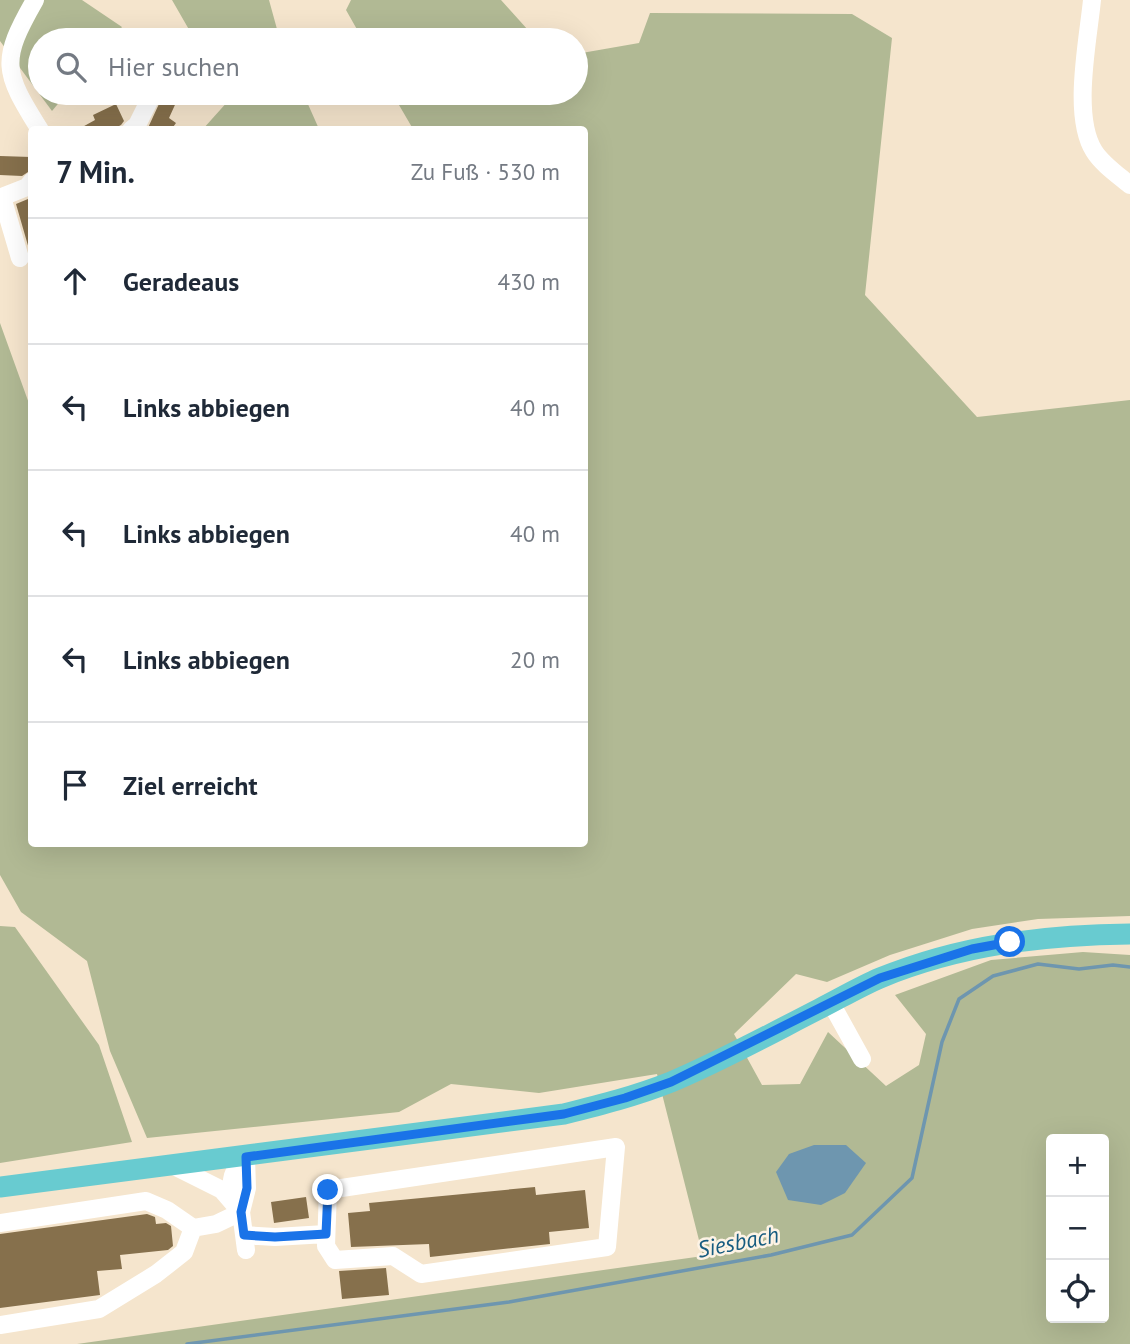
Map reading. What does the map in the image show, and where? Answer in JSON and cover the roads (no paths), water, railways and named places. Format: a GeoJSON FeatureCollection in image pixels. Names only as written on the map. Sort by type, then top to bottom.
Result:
{"type":"FeatureCollection","features":[{"type":"Feature","properties":{"kind":"main road"},"geometry":{"type":"LineString","coordinates":[[0,1187],[564,1114],[625,1098],[671,1082],[880,978],[972,949],[1046,937],[1130,934]]}},
{"type":"Feature","properties":{"kind":"street"},"geometry":{"type":"LineString","coordinates":[[35,0],[15,30],[7,59],[12,86],[37,126]]}},
{"type":"Feature","properties":{"kind":"street"},"geometry":{"type":"LineString","coordinates":[[1091,0],[1082,111],[1086,134],[1095,153],[1130,185]]}},
{"type":"Feature","properties":{"kind":"street"},"geometry":{"type":"LineString","coordinates":[[136,126],[147,105]]}},
{"type":"Feature","properties":{"kind":"street"},"geometry":{"type":"LineString","coordinates":[[20,258],[2,197],[28,186]]}},
{"type":"Feature","properties":{"kind":"street"},"geometry":{"type":"LineString","coordinates":[[831,1003],[862,1059]]}},
{"type":"Feature","properties":{"kind":"street"},"geometry":{"type":"LineString","coordinates":[[617,1147],[607,1247],[421,1274],[393,1256],[335,1260],[326,1246],[326,1234],[328,1190],[617,1147]]}},
{"type":"Feature","properties":{"kind":"street"},"geometry":{"type":"LineString","coordinates":[[0,1223],[146,1200],[194,1228],[216,1224],[236,1205],[247,1188],[246,1157]]}},
{"type":"Feature","properties":{"kind":"street"},"geometry":{"type":"LineString","coordinates":[[174,1166],[213,1183],[236,1205],[245,1243],[275,1237],[326,1234]]}},
{"type":"Feature","properties":{"kind":"street"},"geometry":{"type":"LineString","coordinates":[[0,1325],[99,1309],[156,1274],[184,1252],[194,1228]]}},
{"type":"Feature","properties":{"kind":"water"},"geometry":{"type":"Polygon","coordinates":[[[814,1145],[846,1145],[866,1163],[845,1193],[821,1205],[788,1200],[776,1172],[789,1154],[814,1145]]]}},
{"type":"Feature","properties":{"kind":"waterway","name":"Siesbach"},"geometry":{"type":"LineString","coordinates":[[187,1344],[509,1302],[771,1255],[852,1235],[912,1178],[942,1042],[959,999],[993,976],[1038,964],[1079,969],[1113,965],[1130,967]]}}]}
